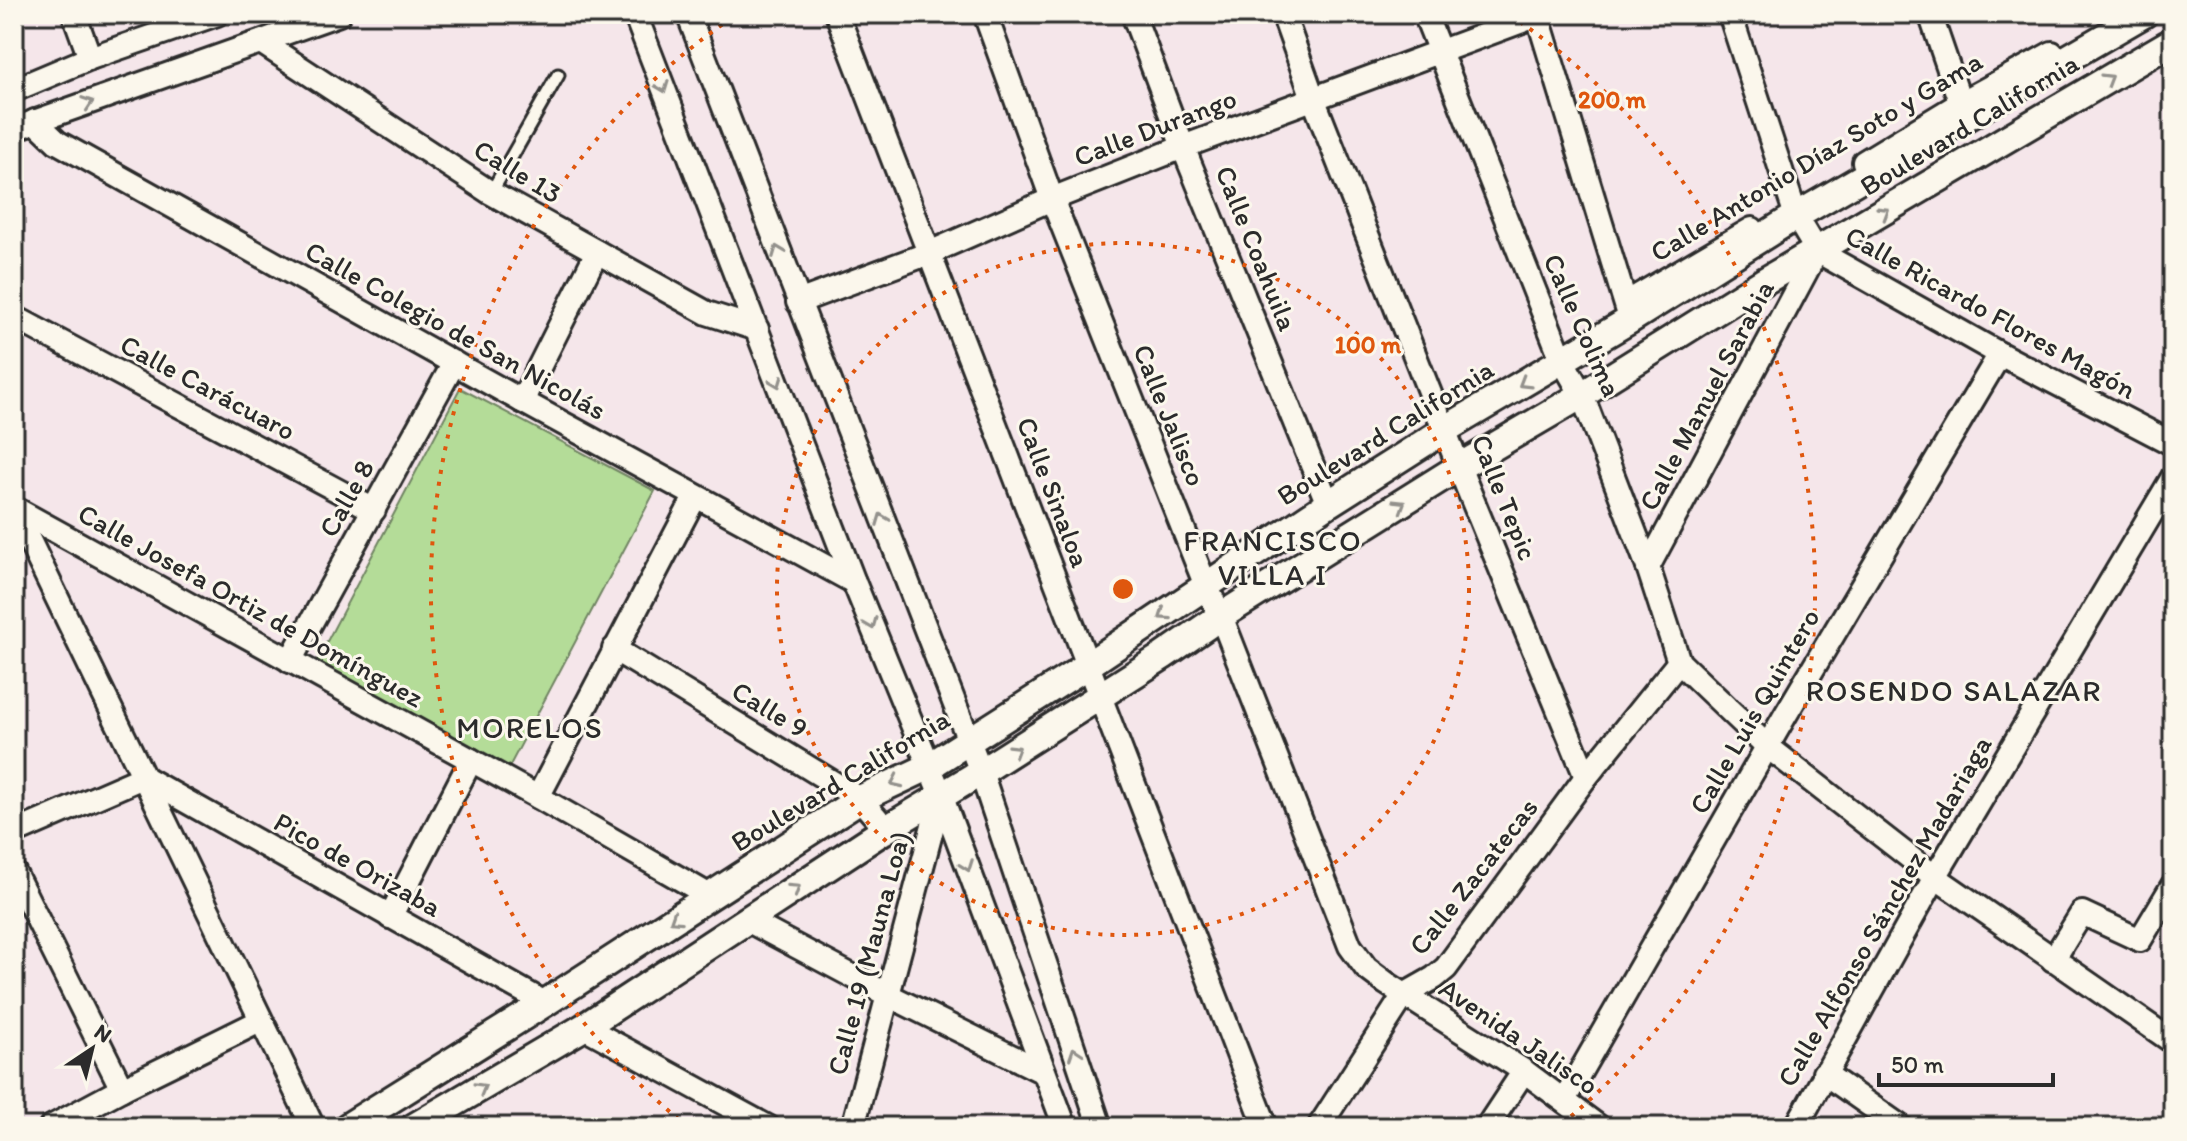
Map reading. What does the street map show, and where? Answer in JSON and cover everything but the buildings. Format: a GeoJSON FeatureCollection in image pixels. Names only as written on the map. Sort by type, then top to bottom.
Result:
{"type":"FeatureCollection","features":[{"type":"Feature","properties":{"kind":"street"},"geometry":{"type":"LineString","coordinates":[[74,14],[90,58]]}},
{"type":"Feature","properties":{"kind":"street"},"geometry":{"type":"LineString","coordinates":[[14,90],[90,58],[217,14]]}},
{"type":"Feature","properties":{"kind":"street"},"geometry":{"type":"LineString","coordinates":[[24,125],[339,14]]}},
{"type":"Feature","properties":{"kind":"street"},"geometry":{"type":"LineString","coordinates":[[635,14],[854,582],[941,795],[1065,1127]]}},
{"type":"Feature","properties":{"kind":"street"},"geometry":{"type":"LineString","coordinates":[[688,14],[981,772],[1100,1127]]}},
{"type":"Feature","properties":{"kind":"street","name":"Calle Sinaloa"},"geometry":{"type":"LineString","coordinates":[[837,14],[1266,1127]]}},
{"type":"Feature","properties":{"kind":"street","name":"Calle Jalisco"},"geometry":{"type":"LineString","coordinates":[[985,14],[1052,199],[1206,586],[1221,616],[1350,946],[1366,968],[1404,995]]}},
{"type":"Feature","properties":{"kind":"street","name":"Calle Coahuila"},"geometry":{"type":"LineString","coordinates":[[1133,14],[1183,147],[1328,504]]}},
{"type":"Feature","properties":{"kind":"street","name":"Calle Tepic"},"geometry":{"type":"LineString","coordinates":[[1283,14],[1313,98],[1459,467],[1586,777]]}},
{"type":"Feature","properties":{"kind":"street","name":"Calle Colima"},"geometry":{"type":"LineString","coordinates":[[1425,14],[1562,360],[1582,395],[1648,567],[1679,662]]}},
{"type":"Feature","properties":{"kind":"street"},"geometry":{"type":"LineString","coordinates":[[1539,14],[1628,312]]}},
{"type":"Feature","properties":{"kind":"street","name":"Calle Durango"},"geometry":{"type":"LineString","coordinates":[[798,302],[930,253],[1052,199],[1183,147],[1539,14]]}},
{"type":"Feature","properties":{"kind":"street","name":"Calle Ricardo Flores Magón"},"geometry":{"type":"LineString","coordinates":[[1730,14],[1794,211],[1817,251],[2000,354],[2173,444]]}},
{"type":"Feature","properties":{"kind":"street"},"geometry":{"type":"LineString","coordinates":[[1930,14],[1964,110]]}},
{"type":"Feature","properties":{"kind":"street","name":"Boulevard California"},"geometry":{"type":"LineString","coordinates":[[347,1127],[860,799],[928,767],[1088,665],[1328,504],[1562,360],[1628,312],[2118,19],[2144,14]]}},
{"type":"Feature","properties":{"kind":"street","name":"Boulevard California"},"geometry":{"type":"LineString","coordinates":[[414,1127],[584,1027],[886,829],[981,772],[1221,616],[1459,467],[1582,395],[1763,282],[2173,41]]}},
{"type":"Feature","properties":{"kind":"street","name":"Calle 13"},"geometry":{"type":"LineString","coordinates":[[261,42],[491,193],[707,313],[757,329]]}},
{"type":"Feature","properties":{"kind":"street","name":"Calle Colegio de San Nicolás"},"geometry":{"type":"LineString","coordinates":[[24,125],[854,582]]}},
{"type":"Feature","properties":{"kind":"street","name":"Calle Manuel Sarabia"},"geometry":{"type":"LineString","coordinates":[[1648,567],[1817,251]]}},
{"type":"Feature","properties":{"kind":"street"},"geometry":{"type":"LineString","coordinates":[[522,401],[597,252]]}},
{"type":"Feature","properties":{"kind":"street","name":"Calle Carácuaro"},"geometry":{"type":"LineString","coordinates":[[14,317],[374,510]]}},
{"type":"Feature","properties":{"kind":"street","name":"Calle Luis Quintero"},"geometry":{"type":"LineString","coordinates":[[1564,1100],[2000,354]]}},
{"type":"Feature","properties":{"kind":"street","name":"Calle 8"},"geometry":{"type":"LineString","coordinates":[[290,661],[454,363]]}},
{"type":"Feature","properties":{"kind":"street","name":"Calle Alfonso Sánchez Madariaga"},"geometry":{"type":"LineString","coordinates":[[1796,1127],[1935,877],[2173,477]]}},
{"type":"Feature","properties":{"kind":"street"},"geometry":{"type":"LineString","coordinates":[[538,797],[695,497]]}},
{"type":"Feature","properties":{"kind":"street"},"geometry":{"type":"LineString","coordinates":[[14,509],[313,1127]]}},
{"type":"Feature","properties":{"kind":"street","name":"Calle Josefa Ortiz de Domínguez"},"geometry":{"type":"LineString","coordinates":[[14,509],[538,797],[710,896]]}},
{"type":"Feature","properties":{"kind":"street","name":"Calle 9"},"geometry":{"type":"LineString","coordinates":[[614,649],[860,799],[886,829]]}},
{"type":"Feature","properties":{"kind":"street"},"geometry":{"type":"LineString","coordinates":[[1679,662],[1768,747],[1935,877],[2173,1042]]}},
{"type":"Feature","properties":{"kind":"street","name":"Calle Zacatecas"},"geometry":{"type":"LineString","coordinates":[[1319,1127],[1404,995],[1446,968],[1586,777],[1679,662]]}},
{"type":"Feature","properties":{"kind":"street"},"geometry":{"type":"LineString","coordinates":[[390,917],[471,760]]}},
{"type":"Feature","properties":{"kind":"street"},"geometry":{"type":"LineString","coordinates":[[14,833],[143,777]]}},
{"type":"Feature","properties":{"kind":"street","name":"Pico de Orizaba"},"geometry":{"type":"LineString","coordinates":[[143,777],[545,1003]]}},
{"type":"Feature","properties":{"kind":"street","name":"Calle 19 (Mauna Loa)"},"geometry":{"type":"LineString","coordinates":[[853,1127],[941,795]]}},
{"type":"Feature","properties":{"kind":"street"},"geometry":{"type":"LineString","coordinates":[[14,872],[122,1089]]}},
{"type":"Feature","properties":{"kind":"street"},"geometry":{"type":"LineString","coordinates":[[2053,960],[2082,913],[2140,940],[2173,885]]}},
{"type":"Feature","properties":{"kind":"street"},"geometry":{"type":"LineString","coordinates":[[747,920],[1043,1072]]}},
{"type":"Feature","properties":{"kind":"street","name":"Avenida Jalisco"},"geometry":{"type":"LineString","coordinates":[[1404,995],[1524,1071],[1599,1127]]}},
{"type":"Feature","properties":{"kind":"street"},"geometry":{"type":"LineString","coordinates":[[51,1127],[260,1021]]}},
{"type":"Feature","properties":{"kind":"street"},"geometry":{"type":"LineString","coordinates":[[584,1027],[768,1127]]}},
{"type":"Feature","properties":{"kind":"street"},"geometry":{"type":"LineString","coordinates":[[1487,1127],[1524,1071]]}},
{"type":"Feature","properties":{"kind":"street"},"geometry":{"type":"LineString","coordinates":[[1824,1073],[1901,1127]]}},
{"type":"Feature","properties":{"kind":"lane"},"geometry":{"type":"LineString","coordinates":[[491,193],[558,75]]}},
{"type":"Feature","properties":{"kind":"green space"},"geometry":{"type":"Polygon","coordinates":[[[460,388],[655,491],[507,771],[313,668],[460,388]]]}},
{"type":"Feature","properties":{"kind":"district","name":"FRANCISCO VILLA I"},"geometry":{"type":"Point","coordinates":[1273,557]}},
{"type":"Feature","properties":{"kind":"district","name":"ROSENDO SALAZAR"},"geometry":{"type":"Point","coordinates":[1954,690]}},
{"type":"Feature","properties":{"kind":"district","name":"MORELOS"},"geometry":{"type":"Point","coordinates":[530,727]}}]}
